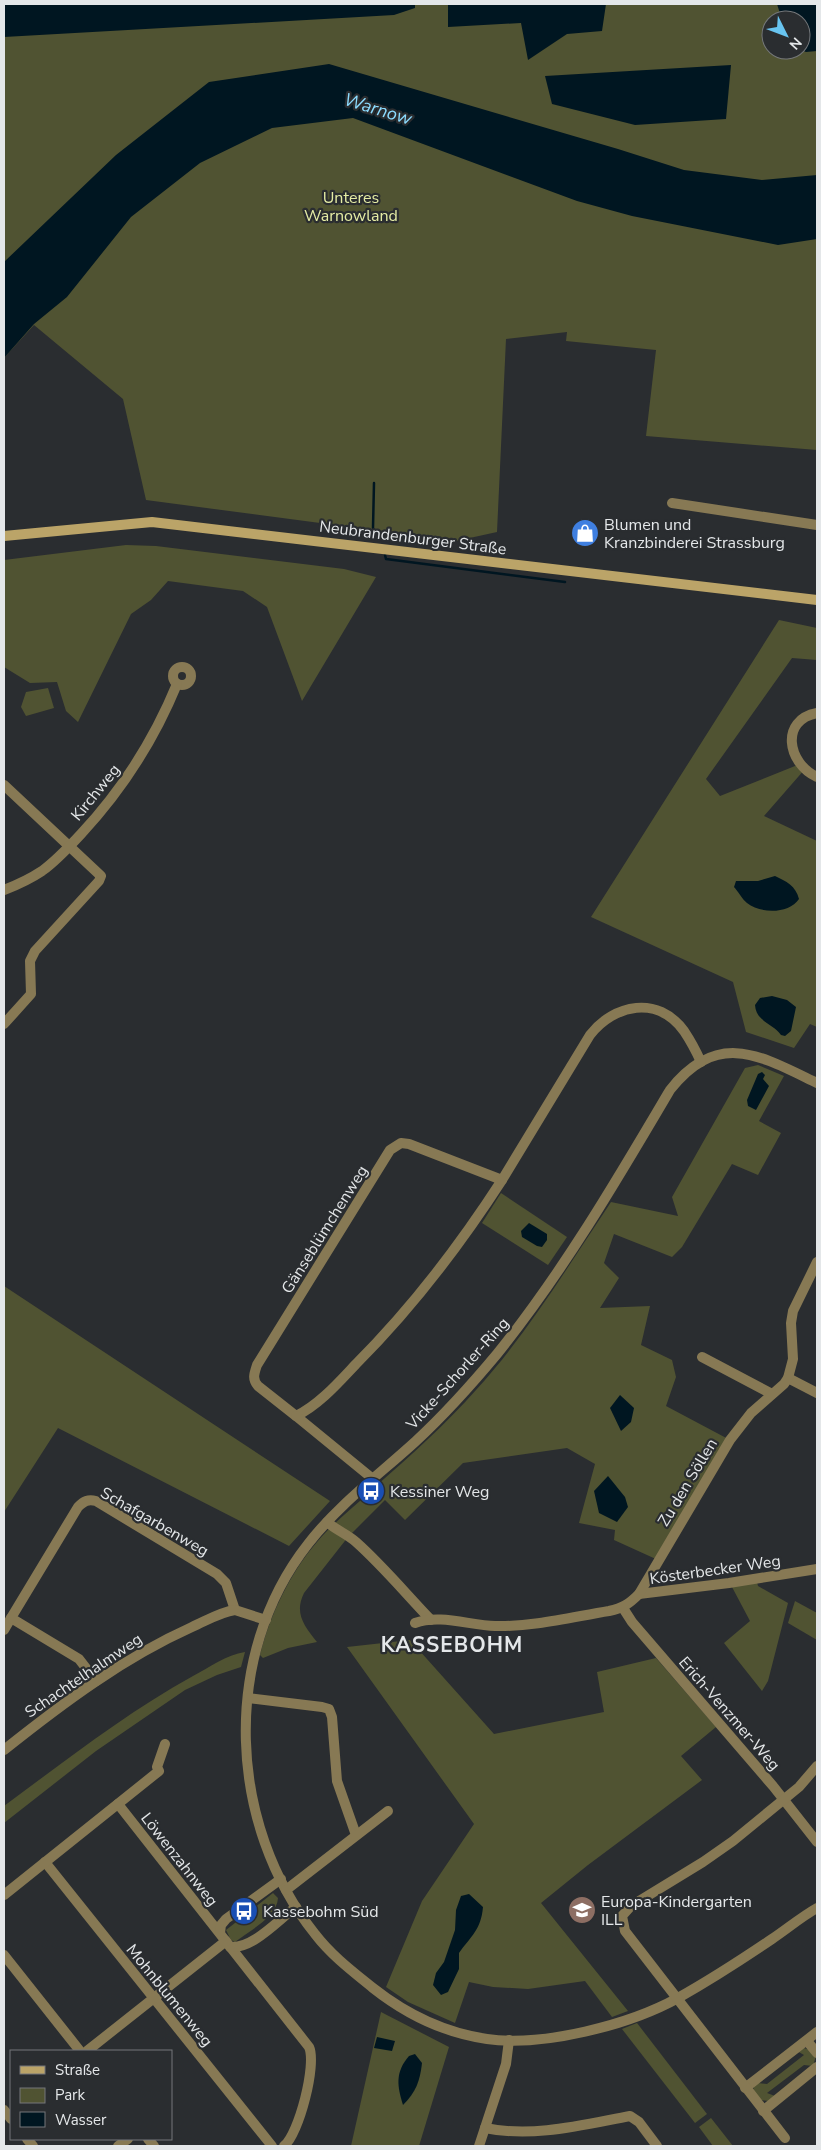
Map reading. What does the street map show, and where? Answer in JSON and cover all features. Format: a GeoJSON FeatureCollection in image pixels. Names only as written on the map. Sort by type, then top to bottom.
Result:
{"type":"FeatureCollection","features":[{"type":"Feature","properties":{"kind":"main road","name":"Neubrandenburger Straße"},"geometry":{"type":"LineString","coordinates":[[4,536],[133,522],[166,523],[817,600]]}},
{"type":"Feature","properties":{"kind":"street"},"geometry":{"type":"LineString","coordinates":[[672,503],[817,525]]}},
{"type":"Feature","properties":{"kind":"street","name":"Kirchweg"},"geometry":{"type":"LineString","coordinates":[[4,890],[42,871],[70,846],[108,804],[152,739],[177,684]]}},
{"type":"Feature","properties":{"kind":"street"},"geometry":{"type":"LineString","coordinates":[[817,713],[803,718],[793,734],[792,744],[795,758],[808,773],[817,777]]}},
{"type":"Feature","properties":{"kind":"street"},"geometry":{"type":"LineString","coordinates":[[4,785],[101,876],[99,882],[35,951],[30,961],[31,994],[4,1024]]}},
{"type":"Feature","properties":{"kind":"street"},"geometry":{"type":"LineString","coordinates":[[296,1416],[347,1374],[414,1303],[454,1252],[502,1180],[598,1024],[622,1010],[645,1008],[662,1012],[684,1031],[701,1062]]}},
{"type":"Feature","properties":{"kind":"street","name":"Vicke-Schorler-Ring"},"geometry":{"type":"LineString","coordinates":[[816,1906],[769,1941],[676,1998],[647,2012],[584,2031],[510,2040],[489,2039],[450,2030],[396,2006],[330,1951],[311,1930],[286,1890],[261,1830],[250,1790],[245,1739],[248,1698],[255,1652],[266,1620],[292,1566],[327,1522],[441,1416],[496,1355],[549,1284],[597,1211],[670,1090],[680,1077],[701,1062],[730,1053],[755,1055],[817,1083]]}},
{"type":"Feature","properties":{"kind":"street","name":"Gänseblümchenweg"},"geometry":{"type":"LineString","coordinates":[[373,1479],[258,1386],[254,1381],[257,1365],[390,1150],[401,1143],[409,1144],[502,1180]]}},
{"type":"Feature","properties":{"kind":"street"},"geometry":{"type":"LineString","coordinates":[[817,1262],[793,1311],[791,1323],[793,1359],[788,1378],[817,1393]]}},
{"type":"Feature","properties":{"kind":"street"},"geometry":{"type":"LineString","coordinates":[[702,1357],[772,1394]]}},
{"type":"Feature","properties":{"kind":"street","name":"Zu den Söllen"},"geometry":{"type":"LineString","coordinates":[[639,1594],[730,1440],[751,1413],[788,1378]]}},
{"type":"Feature","properties":{"kind":"street","name":"Schafgarbenweg"},"geometry":{"type":"LineString","coordinates":[[4,1630],[78,1507],[82,1502],[90,1500],[96,1501],[217,1574],[226,1583],[235,1610]]}},
{"type":"Feature","properties":{"kind":"street"},"geometry":{"type":"LineString","coordinates":[[327,1522],[337,1531],[353,1540],[371,1556],[431,1620]]}},
{"type":"Feature","properties":{"kind":"street","name":"Kösterbecker Weg"},"geometry":{"type":"LineString","coordinates":[[623,1608],[639,1594],[817,1569]]}},
{"type":"Feature","properties":{"kind":"street"},"geometry":{"type":"LineString","coordinates":[[415,1623],[431,1620],[495,1626],[522,1625],[623,1608]]}},
{"type":"Feature","properties":{"kind":"street","name":"Erich-Venzmer-Weg"},"geometry":{"type":"LineString","coordinates":[[623,1608],[632,1622],[784,1800],[816,1843]]}},
{"type":"Feature","properties":{"kind":"street"},"geometry":{"type":"LineString","coordinates":[[235,1610],[266,1620]]}},
{"type":"Feature","properties":{"kind":"street","name":"Schachtelhalmweg"},"geometry":{"type":"LineString","coordinates":[[4,1750],[96,1681],[146,1650],[235,1610]]}},
{"type":"Feature","properties":{"kind":"street"},"geometry":{"type":"LineString","coordinates":[[11,1618],[79,1659],[96,1681]]}},
{"type":"Feature","properties":{"kind":"street"},"geometry":{"type":"LineString","coordinates":[[248,1698],[329,1709],[332,1717],[337,1781],[356,1835]]}},
{"type":"Feature","properties":{"kind":"street"},"geometry":{"type":"LineString","coordinates":[[4,1895],[159,1771],[157,1767],[165,1744]]}},
{"type":"Feature","properties":{"kind":"street"},"geometry":{"type":"LineString","coordinates":[[785,2138],[625,1931],[622,1916],[631,1906],[703,1862],[784,1800],[799,1787],[817,1766]]}},
{"type":"Feature","properties":{"kind":"street","name":"Löwenzahnweg"},"geometry":{"type":"LineString","coordinates":[[118,1804],[312,2053],[299,2124],[284,2146]]}},
{"type":"Feature","properties":{"kind":"street"},"geometry":{"type":"LineString","coordinates":[[286,1890],[388,1811]]}},
{"type":"Feature","properties":{"kind":"street","name":"Mohnblumenweg"},"geometry":{"type":"LineString","coordinates":[[45,1862],[272,2146]]}},
{"type":"Feature","properties":{"kind":"street"},"geometry":{"type":"LineString","coordinates":[[281,1879],[226,1918],[221,1925],[225,1940],[240,1948],[251,1942],[296,1907]]}},
{"type":"Feature","properties":{"kind":"street"},"geometry":{"type":"LineString","coordinates":[[88,2050],[225,1940]]}},
{"type":"Feature","properties":{"kind":"street"},"geometry":{"type":"LineString","coordinates":[[4,1955],[79,2050]]}},
{"type":"Feature","properties":{"kind":"street"},"geometry":{"type":"LineString","coordinates":[[745,2088],[817,2032]]}},
{"type":"Feature","properties":{"kind":"street"},"geometry":{"type":"LineString","coordinates":[[479,2146],[506,2064],[510,2040]]}},
{"type":"Feature","properties":{"kind":"street"},"geometry":{"type":"LineString","coordinates":[[807,2041],[817,2053]]}},
{"type":"Feature","properties":{"kind":"street"},"geometry":{"type":"LineString","coordinates":[[763,2111],[817,2067]]}},
{"type":"Feature","properties":{"kind":"street"},"geometry":{"type":"LineString","coordinates":[[485,2128],[505,2132],[528,2132],[630,2116],[638,2122],[657,2146]]}},
{"type":"Feature","properties":{"kind":"green space","name":"Unteres Warnowland"},"geometry":{"type":"Polygon","coordinates":[[[4,4],[817,4],[817,450],[646,436],[656,350],[566,341],[567,332],[506,339],[497,532],[456,541],[146,500],[123,399],[34,325],[4,358],[4,4]]]}},
{"type":"Feature","properties":{"kind":"green space"},"geometry":{"type":"Polygon","coordinates":[[[126,545],[156,546],[344,569],[376,577],[302,701],[267,607],[243,591],[168,581],[151,600],[131,614],[78,722],[66,711],[57,682],[30,683],[4,667],[4,560],[126,545]]]}},
{"type":"Feature","properties":{"kind":"green space"},"geometry":{"type":"Polygon","coordinates":[[[779,620],[817,628],[817,660],[792,658],[706,779],[720,796],[800,764],[805,769],[764,816],[817,841],[817,1027],[810,1024],[794,1048],[746,1032],[733,982],[591,917],[779,620]]]}},
{"type":"Feature","properties":{"kind":"green space"},"geometry":{"type":"Polygon","coordinates":[[[48,688],[54,708],[26,716],[21,707],[26,692],[48,688]]]}},
{"type":"Feature","properties":{"kind":"green space"},"geometry":{"type":"Polygon","coordinates":[[[758,1065],[784,1076],[759,1121],[781,1133],[758,1175],[732,1164],[682,1247],[672,1257],[614,1234],[604,1263],[619,1278],[600,1308],[650,1306],[641,1345],[672,1360],[676,1377],[666,1406],[730,1440],[658,1560],[614,1540],[615,1530],[579,1523],[595,1464],[567,1448],[463,1463],[405,1520],[385,1500],[348,1537],[304,1593],[301,1600],[300,1613],[305,1625],[317,1642],[288,1648],[263,1658],[260,1655],[275,1610],[307,1554],[341,1517],[368,1494],[371,1497],[378,1491],[375,1487],[440,1428],[495,1368],[547,1299],[611,1202],[678,1216],[672,1197],[745,1068],[758,1065]]]}},
{"type":"Feature","properties":{"kind":"green space"},"geometry":{"type":"Polygon","coordinates":[[[501,1193],[567,1237],[548,1265],[482,1223],[501,1193]]]}},
{"type":"Feature","properties":{"kind":"green space"},"geometry":{"type":"Polygon","coordinates":[[[4,1286],[330,1501],[289,1546],[58,1428],[4,1512],[4,1286]]]}},
{"type":"Feature","properties":{"kind":"green space"},"geometry":{"type":"Polygon","coordinates":[[[757,1582],[758,1586],[788,1603],[768,1681],[762,1691],[724,1643],[750,1621],[732,1587],[757,1582]]]}},
{"type":"Feature","properties":{"kind":"green space"},"geometry":{"type":"Polygon","coordinates":[[[795,1601],[817,1613],[817,1640],[788,1623],[795,1601]]]}},
{"type":"Feature","properties":{"kind":"green space"},"geometry":{"type":"Polygon","coordinates":[[[410,1640],[494,1734],[604,1712],[597,1672],[656,1658],[716,1727],[681,1756],[702,1780],[588,1865],[541,1903],[628,2011],[612,2017],[585,1981],[528,1989],[493,1987],[469,1982],[455,2023],[408,2002],[386,1987],[422,1901],[474,1824],[347,1647],[410,1640]]]}},
{"type":"Feature","properties":{"kind":"green space"},"geometry":{"type":"Polygon","coordinates":[[[245,1652],[241,1667],[217,1675],[185,1690],[96,1751],[4,1823],[4,1806],[96,1738],[168,1690],[212,1665],[245,1652]]]}},
{"type":"Feature","properties":{"kind":"green space"},"geometry":{"type":"Polygon","coordinates":[[[273,1893],[278,1898],[273,1911],[268,1917],[235,1942],[231,1940],[226,1930],[273,1893]]]}},
{"type":"Feature","properties":{"kind":"green space"},"geometry":{"type":"Polygon","coordinates":[[[381,2012],[449,2047],[419,2146],[351,2146],[381,2012]]]}},
{"type":"Feature","properties":{"kind":"green space"},"geometry":{"type":"Polygon","coordinates":[[[637,2023],[707,2114],[695,2123],[622,2029],[637,2023]]]}},
{"type":"Feature","properties":{"kind":"green space"},"geometry":{"type":"Polygon","coordinates":[[[804,2048],[810,2050],[816,2056],[813,2066],[804,2065],[767,2093],[775,2096],[769,2101],[760,2100],[753,2092],[754,2085],[758,2083],[767,2084],[804,2055],[797,2051],[804,2048]]]}},
{"type":"Feature","properties":{"kind":"green space"},"geometry":{"type":"Polygon","coordinates":[[[711,2118],[733,2146],[713,2146],[699,2127],[711,2118]]]}},
{"type":"Feature","properties":{"kind":"water"},"geometry":{"type":"Polygon","coordinates":[[[4,4],[415,4],[415,8],[394,15],[4,37],[4,4]]]}},
{"type":"Feature","properties":{"kind":"water"},"geometry":{"type":"Polygon","coordinates":[[[448,4],[606,4],[602,31],[567,34],[528,60],[521,23],[448,27],[448,4]]]}},
{"type":"Feature","properties":{"kind":"water"},"geometry":{"type":"Polygon","coordinates":[[[777,4],[817,4],[817,51],[811,52],[811,10],[779,10],[777,4]]]}},
{"type":"Feature","properties":{"kind":"water","name":"Warnow"},"geometry":{"type":"Polygon","coordinates":[[[329,64],[684,170],[762,180],[817,175],[817,239],[778,245],[632,216],[577,201],[353,118],[272,128],[200,163],[131,217],[67,297],[34,324],[4,358],[4,262],[116,155],[209,82],[329,64]]]}},
{"type":"Feature","properties":{"kind":"water"},"geometry":{"type":"Polygon","coordinates":[[[731,65],[726,119],[635,125],[552,104],[545,76],[731,65]]]}},
{"type":"Feature","properties":{"kind":"water"},"geometry":{"type":"Polygon","coordinates":[[[775,876],[787,882],[798,894],[799,899],[789,908],[767,911],[753,907],[745,901],[734,887],[736,881],[758,881],[775,876]]]}},
{"type":"Feature","properties":{"kind":"water"},"geometry":{"type":"Polygon","coordinates":[[[772,996],[787,1000],[796,1007],[791,1031],[785,1036],[781,1035],[762,1019],[756,1011],[755,1005],[760,998],[772,996]]]}},
{"type":"Feature","properties":{"kind":"water"},"geometry":{"type":"Polygon","coordinates":[[[762,1072],[765,1075],[763,1079],[769,1086],[756,1110],[748,1106],[747,1100],[758,1074],[762,1072]]]}},
{"type":"Feature","properties":{"kind":"water"},"geometry":{"type":"Polygon","coordinates":[[[529,1223],[547,1234],[547,1240],[542,1247],[522,1237],[521,1231],[529,1223]]]}},
{"type":"Feature","properties":{"kind":"water"},"geometry":{"type":"Polygon","coordinates":[[[620,1395],[634,1408],[631,1422],[621,1431],[610,1408],[620,1395]]]}},
{"type":"Feature","properties":{"kind":"water"},"geometry":{"type":"Polygon","coordinates":[[[608,1476],[625,1497],[628,1507],[617,1522],[599,1513],[594,1491],[608,1476]]]}},
{"type":"Feature","properties":{"kind":"water"},"geometry":{"type":"Polygon","coordinates":[[[469,1894],[483,1907],[482,1915],[475,1932],[459,1953],[459,1969],[448,1992],[441,1995],[433,1985],[436,1973],[444,1962],[455,1930],[456,1910],[461,1896],[469,1894]]]}},
{"type":"Feature","properties":{"kind":"water"},"geometry":{"type":"Polygon","coordinates":[[[377,2037],[395,2041],[392,2051],[374,2048],[377,2037]]]}},
{"type":"Feature","properties":{"kind":"water"},"geometry":{"type":"Polygon","coordinates":[[[415,2054],[422,2063],[420,2075],[417,2086],[403,2105],[399,2092],[399,2074],[404,2062],[409,2056],[415,2054]]]}},
{"type":"Feature","properties":{"kind":"waterway"},"geometry":{"type":"LineString","coordinates":[[374,483],[373,528],[376,534]]}},
{"type":"Feature","properties":{"kind":"waterway"},"geometry":{"type":"LineString","coordinates":[[385,555],[386,559],[565,582]]}},
{"type":"Feature","properties":{"kind":"place","name":"Blumen und Kranzbinderei Strassburg"},"geometry":{"type":"Point","coordinates":[585,533]}},
{"type":"Feature","properties":{"kind":"place","name":"Kessiner Weg"},"geometry":{"type":"Point","coordinates":[371,1491]}},
{"type":"Feature","properties":{"kind":"place","name":"Europa-Kindergarten ILL"},"geometry":{"type":"Point","coordinates":[582,1910]}},
{"type":"Feature","properties":{"kind":"place","name":"Kassebohm Süd"},"geometry":{"type":"Point","coordinates":[244,1911]}},
{"type":"Feature","properties":{"kind":"district","name":"KASSEBOHM"},"geometry":{"type":"Point","coordinates":[452,1645]}}]}
